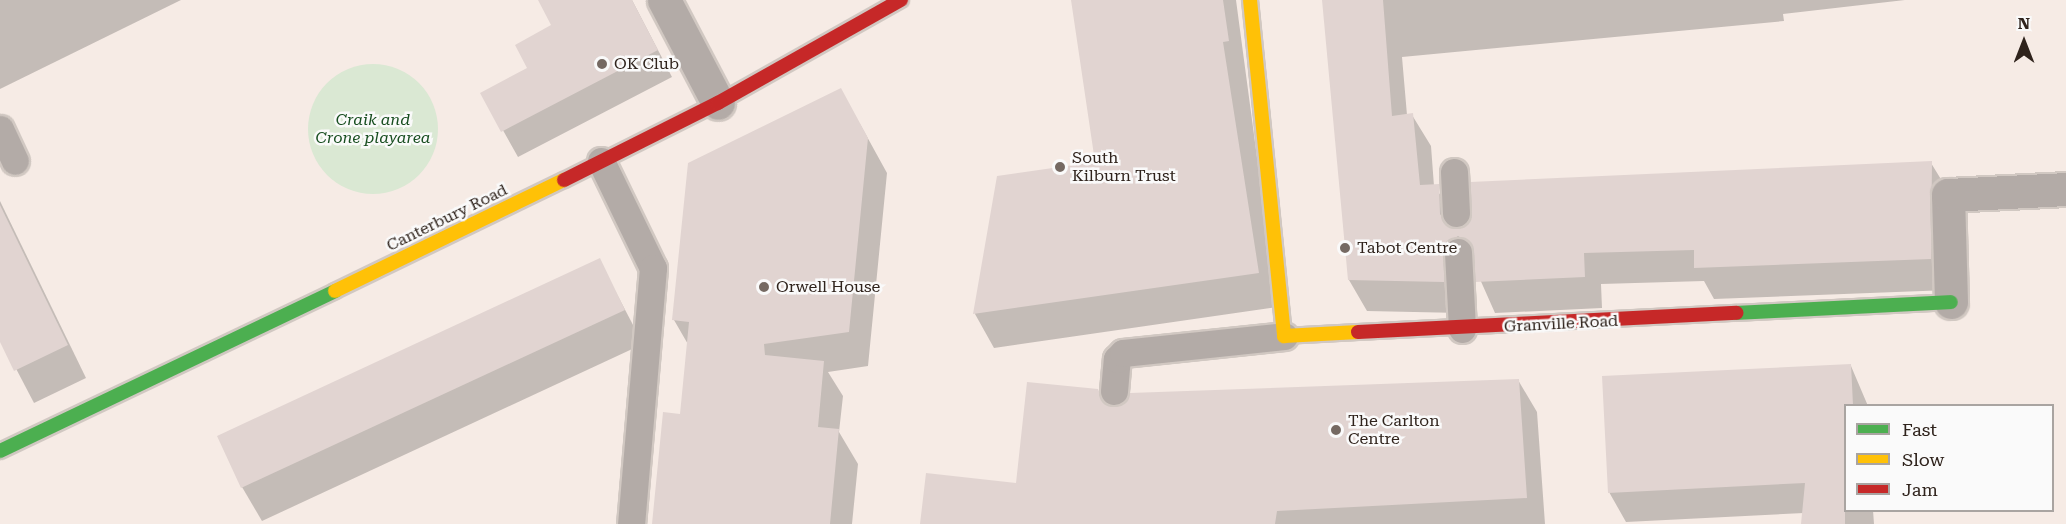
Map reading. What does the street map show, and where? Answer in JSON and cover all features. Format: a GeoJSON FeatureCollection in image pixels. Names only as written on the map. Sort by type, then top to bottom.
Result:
{"type":"FeatureCollection","features":[{"type":"Feature","properties":{"kind":"street"},"geometry":{"type":"LineString","coordinates":[[664,0],[718,103]]}},
{"type":"Feature","properties":{"kind":"street","name":"Canterbury Road"},"geometry":{"type":"LineString","coordinates":[[0,451],[718,103],[901,0]]}},
{"type":"Feature","properties":{"kind":"street"},"geometry":{"type":"LineString","coordinates":[[1250,0],[1284,336]]}},
{"type":"Feature","properties":{"kind":"street","name":"Granville Road"},"geometry":{"type":"LineString","coordinates":[[1284,336],[1462,329],[1951,302],[1948,195],[2066,189]]}},
{"type":"Feature","properties":{"kind":"lane"},"geometry":{"type":"LineString","coordinates":[[0,129],[15,161]]}},
{"type":"Feature","properties":{"kind":"lane"},"geometry":{"type":"LineString","coordinates":[[600,161],[653,268],[631,524]]}},
{"type":"Feature","properties":{"kind":"lane"},"geometry":{"type":"LineString","coordinates":[[1454,172],[1456,213]]}},
{"type":"Feature","properties":{"kind":"lane"},"geometry":{"type":"LineString","coordinates":[[1458,252],[1462,329]]}},
{"type":"Feature","properties":{"kind":"lane"},"geometry":{"type":"LineString","coordinates":[[1114,391],[1117,359],[1123,352],[1284,336]]}},
{"type":"Feature","properties":{"kind":"green space","name":"Craik and Crone playarea"},"geometry":{"type":"Polygon","coordinates":[[[373,64],[398,69],[419,83],[433,104],[438,129],[433,154],[419,175],[398,189],[373,194],[348,189],[327,175],[313,154],[308,129],[313,104],[327,83],[348,69],[373,64]]]}},
{"type":"Feature","properties":{"kind":"building","name":"OK Club"},"geometry":{"type":"Polygon","coordinates":[[[538,0],[632,0],[658,50],[501,132],[480,93],[527,68],[515,45],[551,25],[538,0]]]}},
{"type":"Feature","properties":{"kind":"building"},"geometry":{"type":"Polygon","coordinates":[[[1071,0],[1223,0],[1229,41],[1223,42],[1259,273],[973,314],[997,176],[1095,162],[1071,0]]]}},
{"type":"Feature","properties":{"kind":"building"},"geometry":{"type":"Polygon","coordinates":[[[1322,0],[1383,0],[1392,116],[1413,113],[1420,185],[1439,184],[1440,214],[1449,227],[1464,226],[1470,220],[1470,182],[1932,161],[1931,259],[1694,268],[1694,250],[1584,253],[1585,277],[1475,282],[1471,244],[1458,236],[1444,245],[1444,282],[1348,280],[1322,0]]]}},
{"type":"Feature","properties":{"kind":"building","name":"Orwell House"},"geometry":{"type":"Polygon","coordinates":[[[841,88],[868,138],[849,332],[764,344],[765,355],[824,361],[818,427],[839,429],[830,524],[652,524],[663,412],[680,414],[689,322],[672,320],[688,163],[841,88]]]}},
{"type":"Feature","properties":{"kind":"building"},"geometry":{"type":"Polygon","coordinates":[[[0,205],[68,345],[14,371],[0,342],[0,205]]]}},
{"type":"Feature","properties":{"kind":"building"},"geometry":{"type":"Polygon","coordinates":[[[600,258],[625,310],[241,488],[217,436],[600,258]]]}},
{"type":"Feature","properties":{"kind":"building"},"geometry":{"type":"Polygon","coordinates":[[[1851,364],[1853,404],[1844,404],[1845,524],[1801,524],[1805,483],[1608,493],[1602,376],[1851,364]]]}},
{"type":"Feature","properties":{"kind":"building","name":"The Carlton Centre"},"geometry":{"type":"Polygon","coordinates":[[[1519,379],[1527,498],[1277,511],[1275,524],[920,524],[926,473],[1016,483],[1027,382],[1098,389],[1104,403],[1113,407],[1130,393],[1519,379]]]}},
{"type":"Feature","properties":{"kind":"traffic: fast"},"geometry":{"type":"LineString","coordinates":[[0,451],[335,291]]}},
{"type":"Feature","properties":{"kind":"traffic: fast"},"geometry":{"type":"LineString","coordinates":[[1737,313],[1951,302]]}},
{"type":"Feature","properties":{"kind":"traffic: slow"},"geometry":{"type":"LineString","coordinates":[[1250,0],[1284,336],[1358,332]]}},
{"type":"Feature","properties":{"kind":"traffic: slow"},"geometry":{"type":"LineString","coordinates":[[335,291],[564,180]]}},
{"type":"Feature","properties":{"kind":"traffic: jam"},"geometry":{"type":"LineString","coordinates":[[564,180],[718,103],[901,0]]}},
{"type":"Feature","properties":{"kind":"traffic: jam"},"geometry":{"type":"LineString","coordinates":[[1358,332],[1737,313]]}},
{"type":"Feature","properties":{"kind":"place","name":"OK Club"},"geometry":{"type":"Point","coordinates":[602,64]}},
{"type":"Feature","properties":{"kind":"place","name":"South Kilburn Trust"},"geometry":{"type":"Point","coordinates":[1060,167]}},
{"type":"Feature","properties":{"kind":"place","name":"Tabot Centre"},"geometry":{"type":"Point","coordinates":[1345,248]}},
{"type":"Feature","properties":{"kind":"place","name":"Orwell House"},"geometry":{"type":"Point","coordinates":[764,287]}},
{"type":"Feature","properties":{"kind":"place","name":"The Carlton Centre"},"geometry":{"type":"Point","coordinates":[1336,430]}}]}
